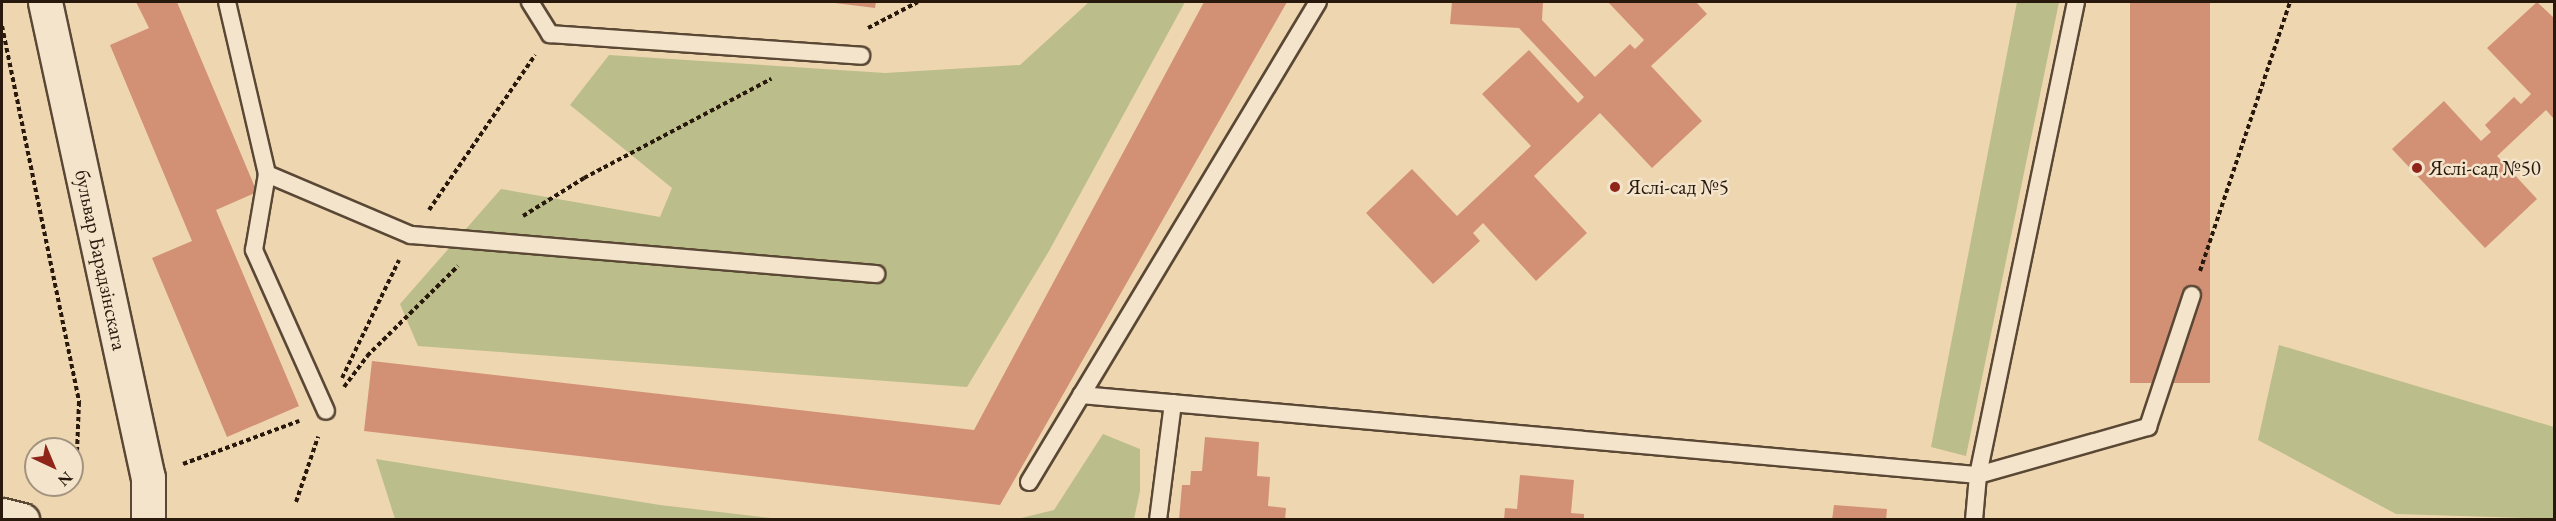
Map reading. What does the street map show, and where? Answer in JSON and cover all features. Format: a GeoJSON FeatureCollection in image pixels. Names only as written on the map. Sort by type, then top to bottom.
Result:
{"type":"FeatureCollection","features":[{"type":"Feature","properties":{"kind":"street","name":"бульвар Барадзінскага"},"geometry":{"type":"LineString","coordinates":[[45,2],[148,477],[148,519]]}},
{"type":"Feature","properties":{"kind":"street"},"geometry":{"type":"LineString","coordinates":[[2,515],[22,519]]}},
{"type":"Feature","properties":{"kind":"lane"},"geometry":{"type":"LineString","coordinates":[[227,2],[267,174],[254,250],[326,411]]}},
{"type":"Feature","properties":{"kind":"lane"},"geometry":{"type":"LineString","coordinates":[[530,2],[550,34],[861,56]]}},
{"type":"Feature","properties":{"kind":"lane"},"geometry":{"type":"LineString","coordinates":[[1029,482],[1318,2]]}},
{"type":"Feature","properties":{"kind":"lane"},"geometry":{"type":"LineString","coordinates":[[1974,519],[1978,475],[2076,2]]}},
{"type":"Feature","properties":{"kind":"lane"},"geometry":{"type":"LineString","coordinates":[[267,174],[411,235],[876,274]]}},
{"type":"Feature","properties":{"kind":"lane"},"geometry":{"type":"LineString","coordinates":[[1081,395],[1978,475],[2148,427],[2192,295]]}},
{"type":"Feature","properties":{"kind":"lane"},"geometry":{"type":"LineString","coordinates":[[1158,519],[1173,403]]}},
{"type":"Feature","properties":{"kind":"path"},"geometry":{"type":"LineString","coordinates":[[2192,295],[2290,2]]}},
{"type":"Feature","properties":{"kind":"path"},"geometry":{"type":"LineString","coordinates":[[2,26],[79,402],[78,437]]}},
{"type":"Feature","properties":{"kind":"path"},"geometry":{"type":"LineString","coordinates":[[296,502],[326,411]]}},
{"type":"Feature","properties":{"kind":"green space"},"geometry":{"type":"Polygon","coordinates":[[[1089,2],[1185,2],[1049,251],[967,387],[418,346],[400,304],[501,189],[660,217],[672,188],[570,105],[609,55],[885,73],[1020,65],[1089,2]]]}},
{"type":"Feature","properties":{"kind":"green space"},"geometry":{"type":"Polygon","coordinates":[[[2017,2],[2059,2],[1966,456],[1931,447],[2017,2]]]}},
{"type":"Feature","properties":{"kind":"green space"},"geometry":{"type":"Polygon","coordinates":[[[2279,345],[2554,427],[2554,519],[2396,514],[2258,440],[2279,345]]]}},
{"type":"Feature","properties":{"kind":"green space"},"geometry":{"type":"Polygon","coordinates":[[[1103,434],[1140,449],[1140,491],[1134,519],[1017,519],[1054,510],[1103,434]]]}},
{"type":"Feature","properties":{"kind":"green space"},"geometry":{"type":"Polygon","coordinates":[[[376,459],[660,505],[779,519],[395,519],[376,459]]]}},
{"type":"Feature","properties":{"kind":"building"},"geometry":{"type":"Polygon","coordinates":[[[136,2],[177,2],[257,192],[216,210],[299,406],[227,437],[152,258],[192,241],[110,45],[149,28],[136,2]]]}},
{"type":"Feature","properties":{"kind":"building"},"geometry":{"type":"Polygon","coordinates":[[[827,2],[876,2],[875,8],[827,2]]]}},
{"type":"Feature","properties":{"kind":"building"},"geometry":{"type":"Polygon","coordinates":[[[1204,2],[1287,2],[1000,505],[364,431],[372,361],[974,430],[1204,2]]]}},
{"type":"Feature","properties":{"kind":"building","name":"Яслі-сад №5"},"geometry":{"type":"Polygon","coordinates":[[[1452,2],[1543,2],[1542,20],[1595,77],[1630,44],[1635,49],[1644,40],[1608,2],[1696,2],[1707,14],[1651,66],[1702,121],[1652,168],[1600,113],[1534,176],[1587,233],[1536,281],[1483,223],[1473,233],[1480,241],[1433,284],[1366,213],[1412,169],[1457,216],[1531,146],[1482,94],[1529,50],[1578,103],[1584,97],[1519,28],[1450,24],[1452,2]]]}},
{"type":"Feature","properties":{"kind":"building"},"geometry":{"type":"Polygon","coordinates":[[[2130,2],[2210,2],[2210,383],[2130,383],[2130,2]]]}},
{"type":"Feature","properties":{"kind":"building"},"geometry":{"type":"Polygon","coordinates":[[[2537,2],[2554,18],[2554,119],[2546,110],[2497,156],[2537,199],[2485,248],[2392,149],[2444,101],[2481,141],[2491,132],[2485,125],[2514,97],[2521,104],[2531,94],[2487,48],[2537,2]]]}},
{"type":"Feature","properties":{"kind":"building"},"geometry":{"type":"Polygon","coordinates":[[[1205,437],[1259,442],[1257,476],[1270,477],[1268,506],[1286,508],[1285,520],[1179,520],[1182,485],[1190,485],[1191,471],[1202,471],[1205,437]]]}},
{"type":"Feature","properties":{"kind":"building"},"geometry":{"type":"Polygon","coordinates":[[[1520,475],[1574,480],[1571,513],[1584,514],[1584,520],[1504,520],[1505,508],[1517,509],[1520,475]]]}},
{"type":"Feature","properties":{"kind":"building"},"geometry":{"type":"Polygon","coordinates":[[[1834,505],[1887,509],[1886,520],[1832,520],[1834,505]]]}},
{"type":"Feature","properties":{"kind":"place","name":"Яслі-сад №50"},"geometry":{"type":"Point","coordinates":[2417,168]}},
{"type":"Feature","properties":{"kind":"place","name":"Яслі-сад №5"},"geometry":{"type":"Point","coordinates":[1615,187]}}]}
